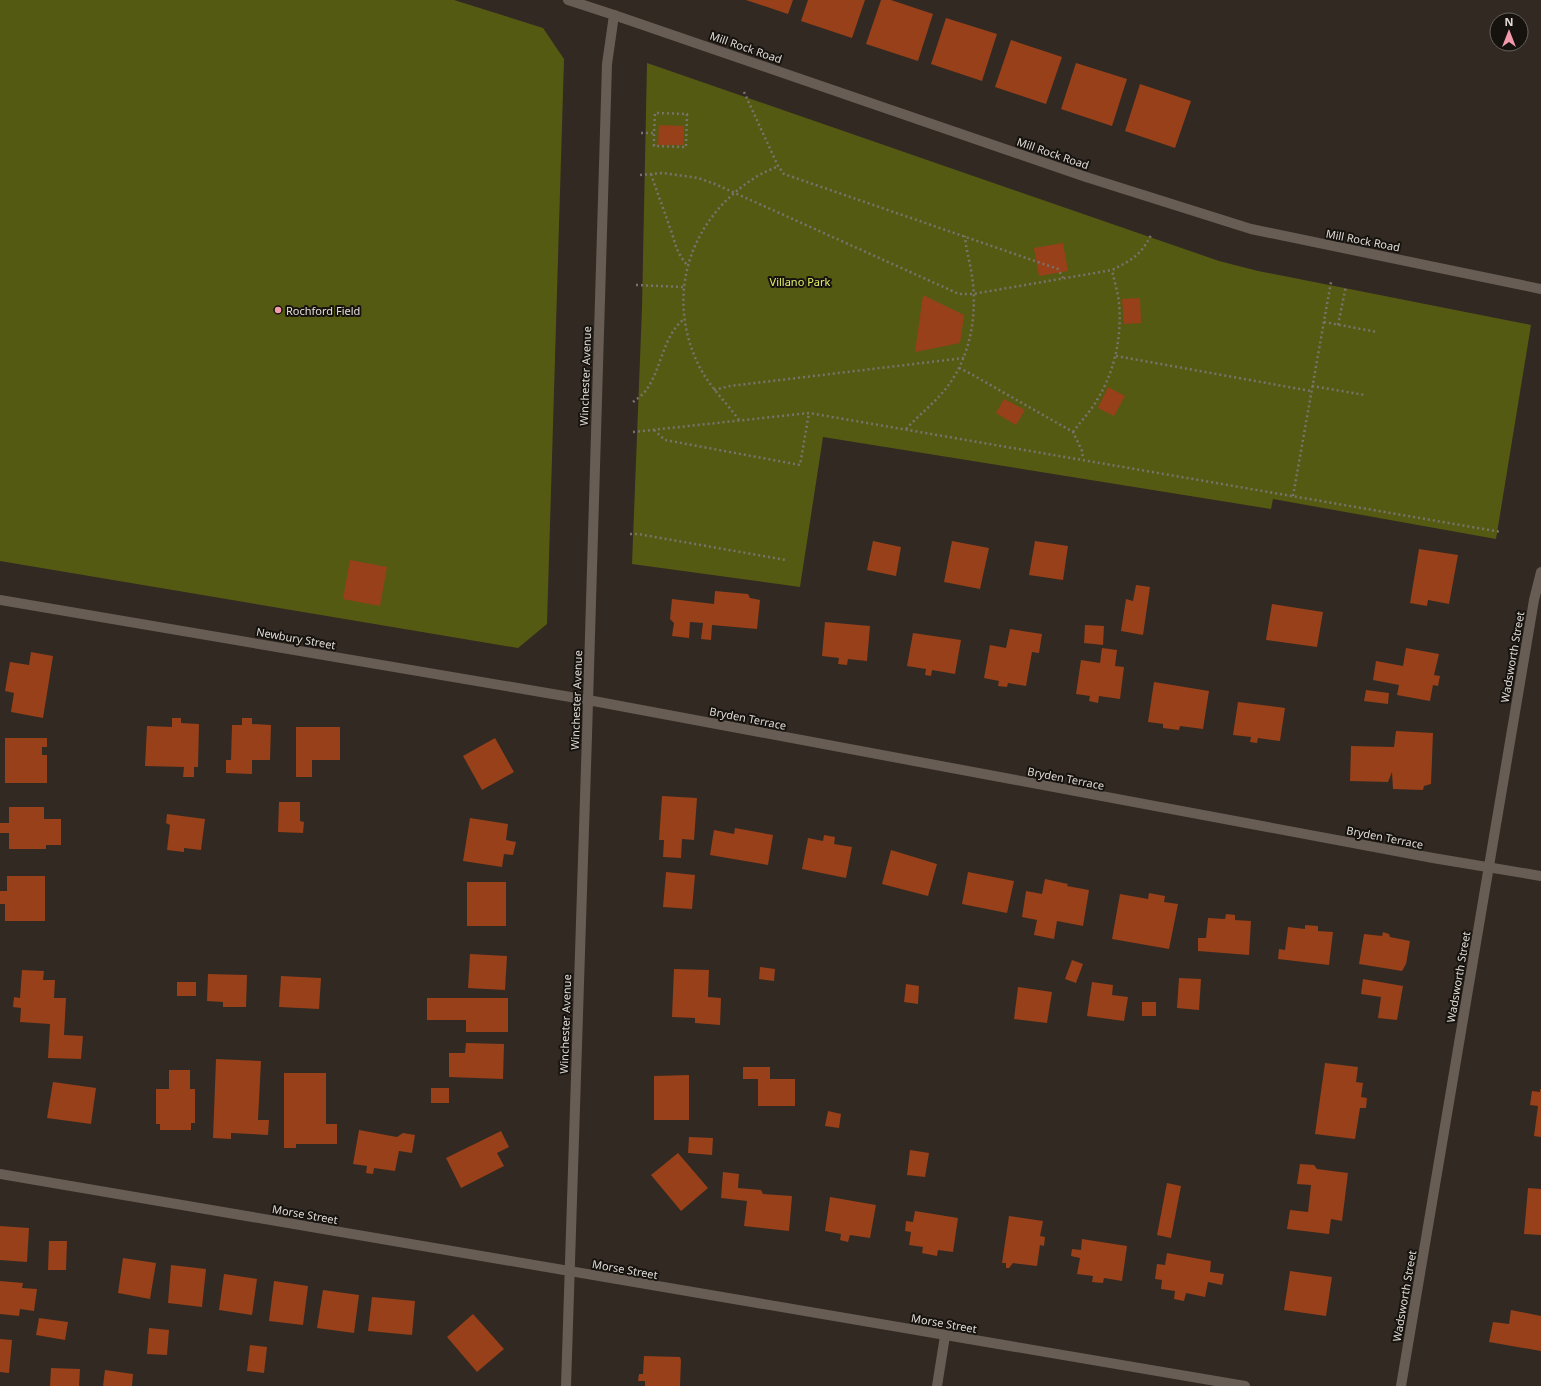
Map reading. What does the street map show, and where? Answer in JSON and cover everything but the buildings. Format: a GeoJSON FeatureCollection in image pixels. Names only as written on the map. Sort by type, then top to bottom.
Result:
{"type":"FeatureCollection","features":[{"type":"Feature","properties":{"kind":"street","name":"Mill Rock Road"},"geometry":{"type":"LineString","coordinates":[[568,0],[1086,177],[1251,229],[1541,289]]}},
{"type":"Feature","properties":{"kind":"street","name":"Winchester Avenue"},"geometry":{"type":"LineString","coordinates":[[566,1386],[607,64],[614,15]]}},
{"type":"Feature","properties":{"kind":"street","name":"Wadsworth Street"},"geometry":{"type":"LineString","coordinates":[[1401,1386],[1534,600],[1541,572]]}},
{"type":"Feature","properties":{"kind":"street","name":"Newbury Street"},"geometry":{"type":"LineString","coordinates":[[0,600],[588,700]]}},
{"type":"Feature","properties":{"kind":"street","name":"Bryden Terrace"},"geometry":{"type":"LineString","coordinates":[[588,700],[1433,858],[1541,876]]}},
{"type":"Feature","properties":{"kind":"street","name":"Morse Street"},"geometry":{"type":"LineString","coordinates":[[0,1174],[1245,1386]]}},
{"type":"Feature","properties":{"kind":"street"},"geometry":{"type":"LineString","coordinates":[[937,1386],[945,1336]]}},
{"type":"Feature","properties":{"kind":"path"},"geometry":{"type":"LineString","coordinates":[[744,92],[778,166],[784,174],[1058,269],[1063,278]]}},
{"type":"Feature","properties":{"kind":"path"},"geometry":{"type":"LineString","coordinates":[[655,113],[687,114],[686,147],[654,146],[654,133],[655,113]]}},
{"type":"Feature","properties":{"kind":"path"},"geometry":{"type":"LineString","coordinates":[[641,133],[654,133]]}},
{"type":"Feature","properties":{"kind":"path"},"geometry":{"type":"LineString","coordinates":[[739,420],[714,390],[699,367],[688,341],[684,319],[683,286],[687,265],[701,234],[716,210],[757,176],[778,166]]}},
{"type":"Feature","properties":{"kind":"path"},"geometry":{"type":"LineString","coordinates":[[640,175],[663,173],[698,178],[715,184],[959,294],[973,294],[1112,270],[1129,261],[1145,248],[1151,235]]}},
{"type":"Feature","properties":{"kind":"path"},"geometry":{"type":"LineString","coordinates":[[652,174],[671,231],[674,245],[679,255],[687,265]]}},
{"type":"Feature","properties":{"kind":"path"},"geometry":{"type":"LineString","coordinates":[[906,429],[944,391],[964,358],[970,336],[973,315],[972,276],[967,256],[965,236]]}},
{"type":"Feature","properties":{"kind":"path"},"geometry":{"type":"LineString","coordinates":[[1073,432],[1097,400],[1110,375],[1116,356],[1120,330],[1119,302],[1112,270]]}},
{"type":"Feature","properties":{"kind":"path"},"geometry":{"type":"LineString","coordinates":[[1293,496],[1331,282]]}},
{"type":"Feature","properties":{"kind":"path"},"geometry":{"type":"LineString","coordinates":[[636,285],[683,286]]}},
{"type":"Feature","properties":{"kind":"path"},"geometry":{"type":"LineString","coordinates":[[1338,325],[1346,286]]}},
{"type":"Feature","properties":{"kind":"path"},"geometry":{"type":"LineString","coordinates":[[634,402],[647,389],[660,363],[669,337],[675,326],[684,319]]}},
{"type":"Feature","properties":{"kind":"path"},"geometry":{"type":"LineString","coordinates":[[1324,322],[1377,332]]}},
{"type":"Feature","properties":{"kind":"path"},"geometry":{"type":"LineString","coordinates":[[1116,356],[1311,391]]}},
{"type":"Feature","properties":{"kind":"path"},"geometry":{"type":"LineString","coordinates":[[714,390],[730,386],[964,358]]}},
{"type":"Feature","properties":{"kind":"path"},"geometry":{"type":"LineString","coordinates":[[959,368],[1073,432],[1082,451],[1083,459]]}},
{"type":"Feature","properties":{"kind":"path"},"geometry":{"type":"LineString","coordinates":[[1312,386],[1365,395]]}},
{"type":"Feature","properties":{"kind":"path"},"geometry":{"type":"LineString","coordinates":[[654,430],[665,440],[800,465],[809,413]]}},
{"type":"Feature","properties":{"kind":"path"},"geometry":{"type":"LineString","coordinates":[[633,432],[809,413],[1501,532]]}},
{"type":"Feature","properties":{"kind":"path"},"geometry":{"type":"LineString","coordinates":[[630,534],[638,534],[786,560]]}},
{"type":"Feature","properties":{"kind":"green space","name":"Rochford Field"},"geometry":{"type":"Polygon","coordinates":[[[0,0],[454,0],[543,28],[564,59],[547,624],[518,648],[0,561],[0,0]]]}},
{"type":"Feature","properties":{"kind":"green space","name":"Villano Park"},"geometry":{"type":"Polygon","coordinates":[[[647,63],[1219,261],[1258,271],[1531,325],[1496,539],[1273,499],[1271,509],[823,437],[800,587],[632,564],[642,308],[647,63]]]}},
{"type":"Feature","properties":{"kind":"place","name":"Rochford Field"},"geometry":{"type":"Point","coordinates":[278,310]}}]}
